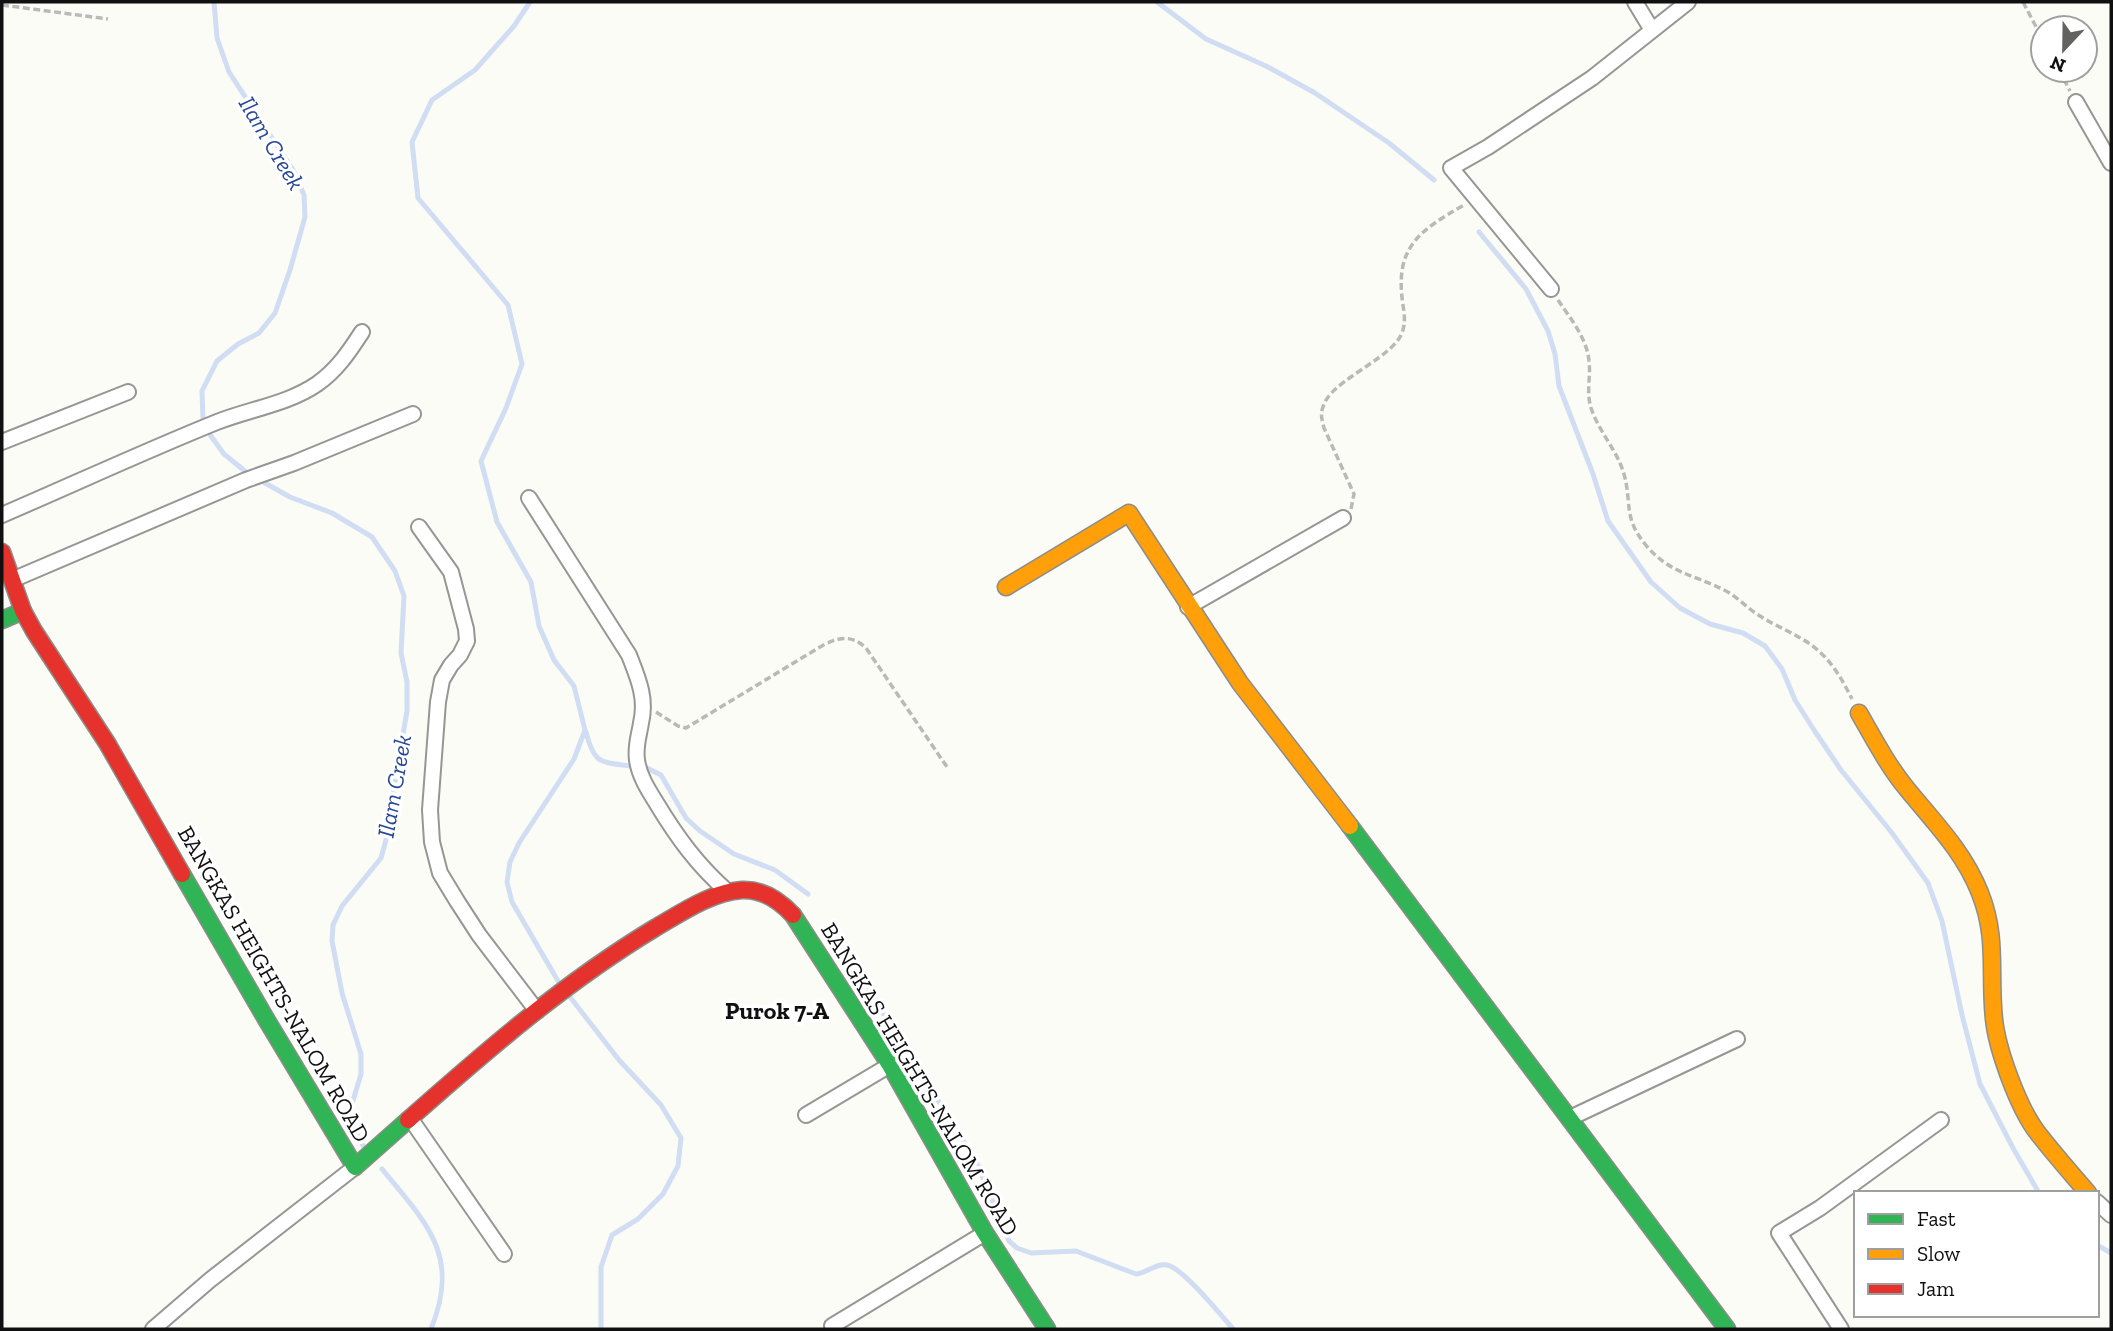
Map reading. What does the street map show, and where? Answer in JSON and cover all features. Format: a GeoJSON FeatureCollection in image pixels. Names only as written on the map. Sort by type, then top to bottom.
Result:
{"type":"FeatureCollection","features":[{"type":"Feature","properties":{"kind":"street"},"geometry":{"type":"LineString","coordinates":[[1635,2],[1652,30]]}},
{"type":"Feature","properties":{"kind":"street"},"geometry":{"type":"LineString","coordinates":[[1551,289],[1451,169],[1488,148],[1592,78],[1688,2]]}},
{"type":"Feature","properties":{"kind":"street"},"geometry":{"type":"LineString","coordinates":[[2076,102],[2111,163]]}},
{"type":"Feature","properties":{"kind":"street"},"geometry":{"type":"LineString","coordinates":[[2,514],[219,421],[291,397],[334,371],[362,332]]}},
{"type":"Feature","properties":{"kind":"street"},"geometry":{"type":"LineString","coordinates":[[2,442],[128,392]]}},
{"type":"Feature","properties":{"kind":"street"},"geometry":{"type":"LineString","coordinates":[[12,580],[246,480],[305,459],[413,414]]}},
{"type":"Feature","properties":{"kind":"street"},"geometry":{"type":"LineString","coordinates":[[528,498],[629,655],[640,682],[644,703],[636,740],[637,761],[645,784],[690,854],[728,892]]}},
{"type":"Feature","properties":{"kind":"street"},"geometry":{"type":"LineString","coordinates":[[1006,587],[1129,513],[1240,683],[1423,921],[1727,1329]]}},
{"type":"Feature","properties":{"kind":"street"},"geometry":{"type":"LineString","coordinates":[[1188,607],[1343,518]]}},
{"type":"Feature","properties":{"kind":"street"},"geometry":{"type":"LineString","coordinates":[[419,527],[451,572],[467,641],[442,680],[438,702],[430,810],[432,842],[440,873],[457,901],[479,935],[537,1011]]}},
{"type":"Feature","properties":{"kind":"street","name":"BANGKAS HEIGHTS-NALOM ROAD"},"geometry":{"type":"LineString","coordinates":[[2,552],[23,611],[51,660],[107,743],[355,1167],[474,1062],[575,979],[609,956],[707,900],[728,892],[745,890],[766,894],[781,902],[798,921],[890,1065],[985,1233],[1047,1329]]}},
{"type":"Feature","properties":{"kind":"street"},"geometry":{"type":"LineString","coordinates":[[2,620],[23,611]]}},
{"type":"Feature","properties":{"kind":"street"},"geometry":{"type":"LineString","coordinates":[[1859,713],[1884,757],[1906,788],[1943,830],[1967,866],[1980,892],[1989,920],[1993,949],[1994,1019],[2012,1084],[2035,1130],[2086,1191]]}},
{"type":"Feature","properties":{"kind":"street"},"geometry":{"type":"LineString","coordinates":[[1570,1118],[1737,1039]]}},
{"type":"Feature","properties":{"kind":"street"},"geometry":{"type":"LineString","coordinates":[[806,1115],[890,1065]]}},
{"type":"Feature","properties":{"kind":"street"},"geometry":{"type":"LineString","coordinates":[[410,1118],[504,1254]]}},
{"type":"Feature","properties":{"kind":"street"},"geometry":{"type":"LineString","coordinates":[[1841,1329],[1779,1233],[1820,1208],[1941,1120]]}},
{"type":"Feature","properties":{"kind":"street"},"geometry":{"type":"LineString","coordinates":[[153,1329],[221,1271],[355,1167]]}},
{"type":"Feature","properties":{"kind":"street"},"geometry":{"type":"LineString","coordinates":[[832,1326],[985,1233]]}},
{"type":"Feature","properties":{"kind":"path"},"geometry":{"type":"LineString","coordinates":[[2,5],[108,19]]}},
{"type":"Feature","properties":{"kind":"path"},"geometry":{"type":"LineString","coordinates":[[2066,84],[2076,102]]}},
{"type":"Feature","properties":{"kind":"path"},"geometry":{"type":"LineString","coordinates":[[1343,518],[1354,504],[1354,494],[1321,418],[1326,398],[1382,357],[1403,332],[1400,279],[1409,248],[1423,231],[1475,198]]}},
{"type":"Feature","properties":{"kind":"path"},"geometry":{"type":"LineString","coordinates":[[1551,289],[1585,344],[1589,362],[1590,406],[1602,432],[1618,456],[1625,479],[1627,506],[1633,528],[1646,546],[1683,574],[1725,590],[1757,614],[1804,640],[1839,673],[1859,713]]}},
{"type":"Feature","properties":{"kind":"path"},"geometry":{"type":"LineString","coordinates":[[644,703],[670,722],[686,728],[825,644],[837,639],[853,639],[866,648],[947,767]]}},
{"type":"Feature","properties":{"kind":"waterway","name":"Ilam Creek"},"geometry":{"type":"LineString","coordinates":[[203,420],[202,391],[217,361],[238,344],[259,333],[275,313],[305,217],[304,195],[295,173],[229,72],[217,38],[214,2]]}},
{"type":"Feature","properties":{"kind":"waterway"},"geometry":{"type":"LineString","coordinates":[[530,2],[514,26],[475,70],[432,100],[412,142],[418,198],[508,305],[522,364],[506,408],[481,461],[497,522],[531,582],[539,626],[554,660],[574,686],[585,730],[574,759],[519,843],[510,862],[507,882],[512,902],[558,981]]}},
{"type":"Feature","properties":{"kind":"waterway"},"geometry":{"type":"LineString","coordinates":[[1157,2],[1206,39],[1266,66],[1315,93],[1389,143],[1434,180]]}},
{"type":"Feature","properties":{"kind":"waterway"},"geometry":{"type":"LineString","coordinates":[[1479,232],[1526,289],[1548,331],[1555,354],[1559,386],[1608,521],[1651,582],[1680,608],[1710,624],[1743,633],[1765,646],[1782,669],[1795,700],[1841,770],[1928,883],[1942,921],[1980,1084],[2038,1191]]}},
{"type":"Feature","properties":{"kind":"waterway","name":"Ilam Creek"},"geometry":{"type":"LineString","coordinates":[[208,432],[224,454],[246,472]]}},
{"type":"Feature","properties":{"kind":"waterway","name":"Ilam Creek"},"geometry":{"type":"LineString","coordinates":[[258,479],[290,497],[332,513],[372,537],[395,571],[404,596],[401,653],[407,682],[407,711],[389,829],[381,858],[342,906],[333,925],[332,941],[342,993],[361,1054],[361,1074],[352,1104],[354,1129],[365,1149]]}},
{"type":"Feature","properties":{"kind":"waterway"},"geometry":{"type":"LineString","coordinates":[[586,732],[592,750],[600,760],[630,766]]}},
{"type":"Feature","properties":{"kind":"waterway"},"geometry":{"type":"LineString","coordinates":[[645,767],[661,775],[686,818],[700,831],[734,854],[775,870],[808,894]]}},
{"type":"Feature","properties":{"kind":"waterway"},"geometry":{"type":"LineString","coordinates":[[844,950],[861,972],[883,1013],[976,1161],[1009,1241],[1017,1248],[1031,1253],[1076,1251],[1136,1274],[1159,1265],[1167,1265],[1192,1283],[1233,1329]]}},
{"type":"Feature","properties":{"kind":"waterway"},"geometry":{"type":"LineString","coordinates":[[570,997],[619,1060],[661,1105],[681,1138],[678,1166],[663,1194],[638,1219],[612,1235],[601,1267],[601,1329]]}},
{"type":"Feature","properties":{"kind":"waterway","name":"Ilam Creek"},"geometry":{"type":"LineString","coordinates":[[382,1169],[425,1224],[441,1260],[439,1303],[431,1329]]}},
{"type":"Feature","properties":{"kind":"waterway"},"geometry":{"type":"LineString","coordinates":[[2099,1246],[2111,1253]]}},
{"type":"Feature","properties":{"kind":"traffic: fast"},"geometry":{"type":"LineString","coordinates":[[2,620],[23,611]]}},
{"type":"Feature","properties":{"kind":"traffic: fast"},"geometry":{"type":"LineString","coordinates":[[1350,826],[1727,1329]]}},
{"type":"Feature","properties":{"kind":"traffic: fast"},"geometry":{"type":"LineString","coordinates":[[182,874],[355,1167],[408,1120]]}},
{"type":"Feature","properties":{"kind":"traffic: fast"},"geometry":{"type":"LineString","coordinates":[[793,915],[890,1065],[985,1233],[1047,1329]]}},
{"type":"Feature","properties":{"kind":"traffic: slow"},"geometry":{"type":"LineString","coordinates":[[1006,587],[1129,513],[1240,683],[1350,826]]}},
{"type":"Feature","properties":{"kind":"traffic: slow"},"geometry":{"type":"LineString","coordinates":[[1859,713],[1894,771],[1948,838],[1973,878],[1986,909],[1989,925],[1994,1019],[1999,1046],[2010,1077],[2037,1132],[2086,1191]]}},
{"type":"Feature","properties":{"kind":"traffic: jam"},"geometry":{"type":"LineString","coordinates":[[2,552],[23,611],[34,631],[107,743],[182,874]]}},
{"type":"Feature","properties":{"kind":"traffic: jam"},"geometry":{"type":"LineString","coordinates":[[408,1120],[558,994],[622,949],[697,904],[730,892],[750,890],[770,897],[793,915]]}},
{"type":"Feature","properties":{"kind":"district","name":"Purok 7-A"},"geometry":{"type":"Point","coordinates":[777,1010]}}]}
